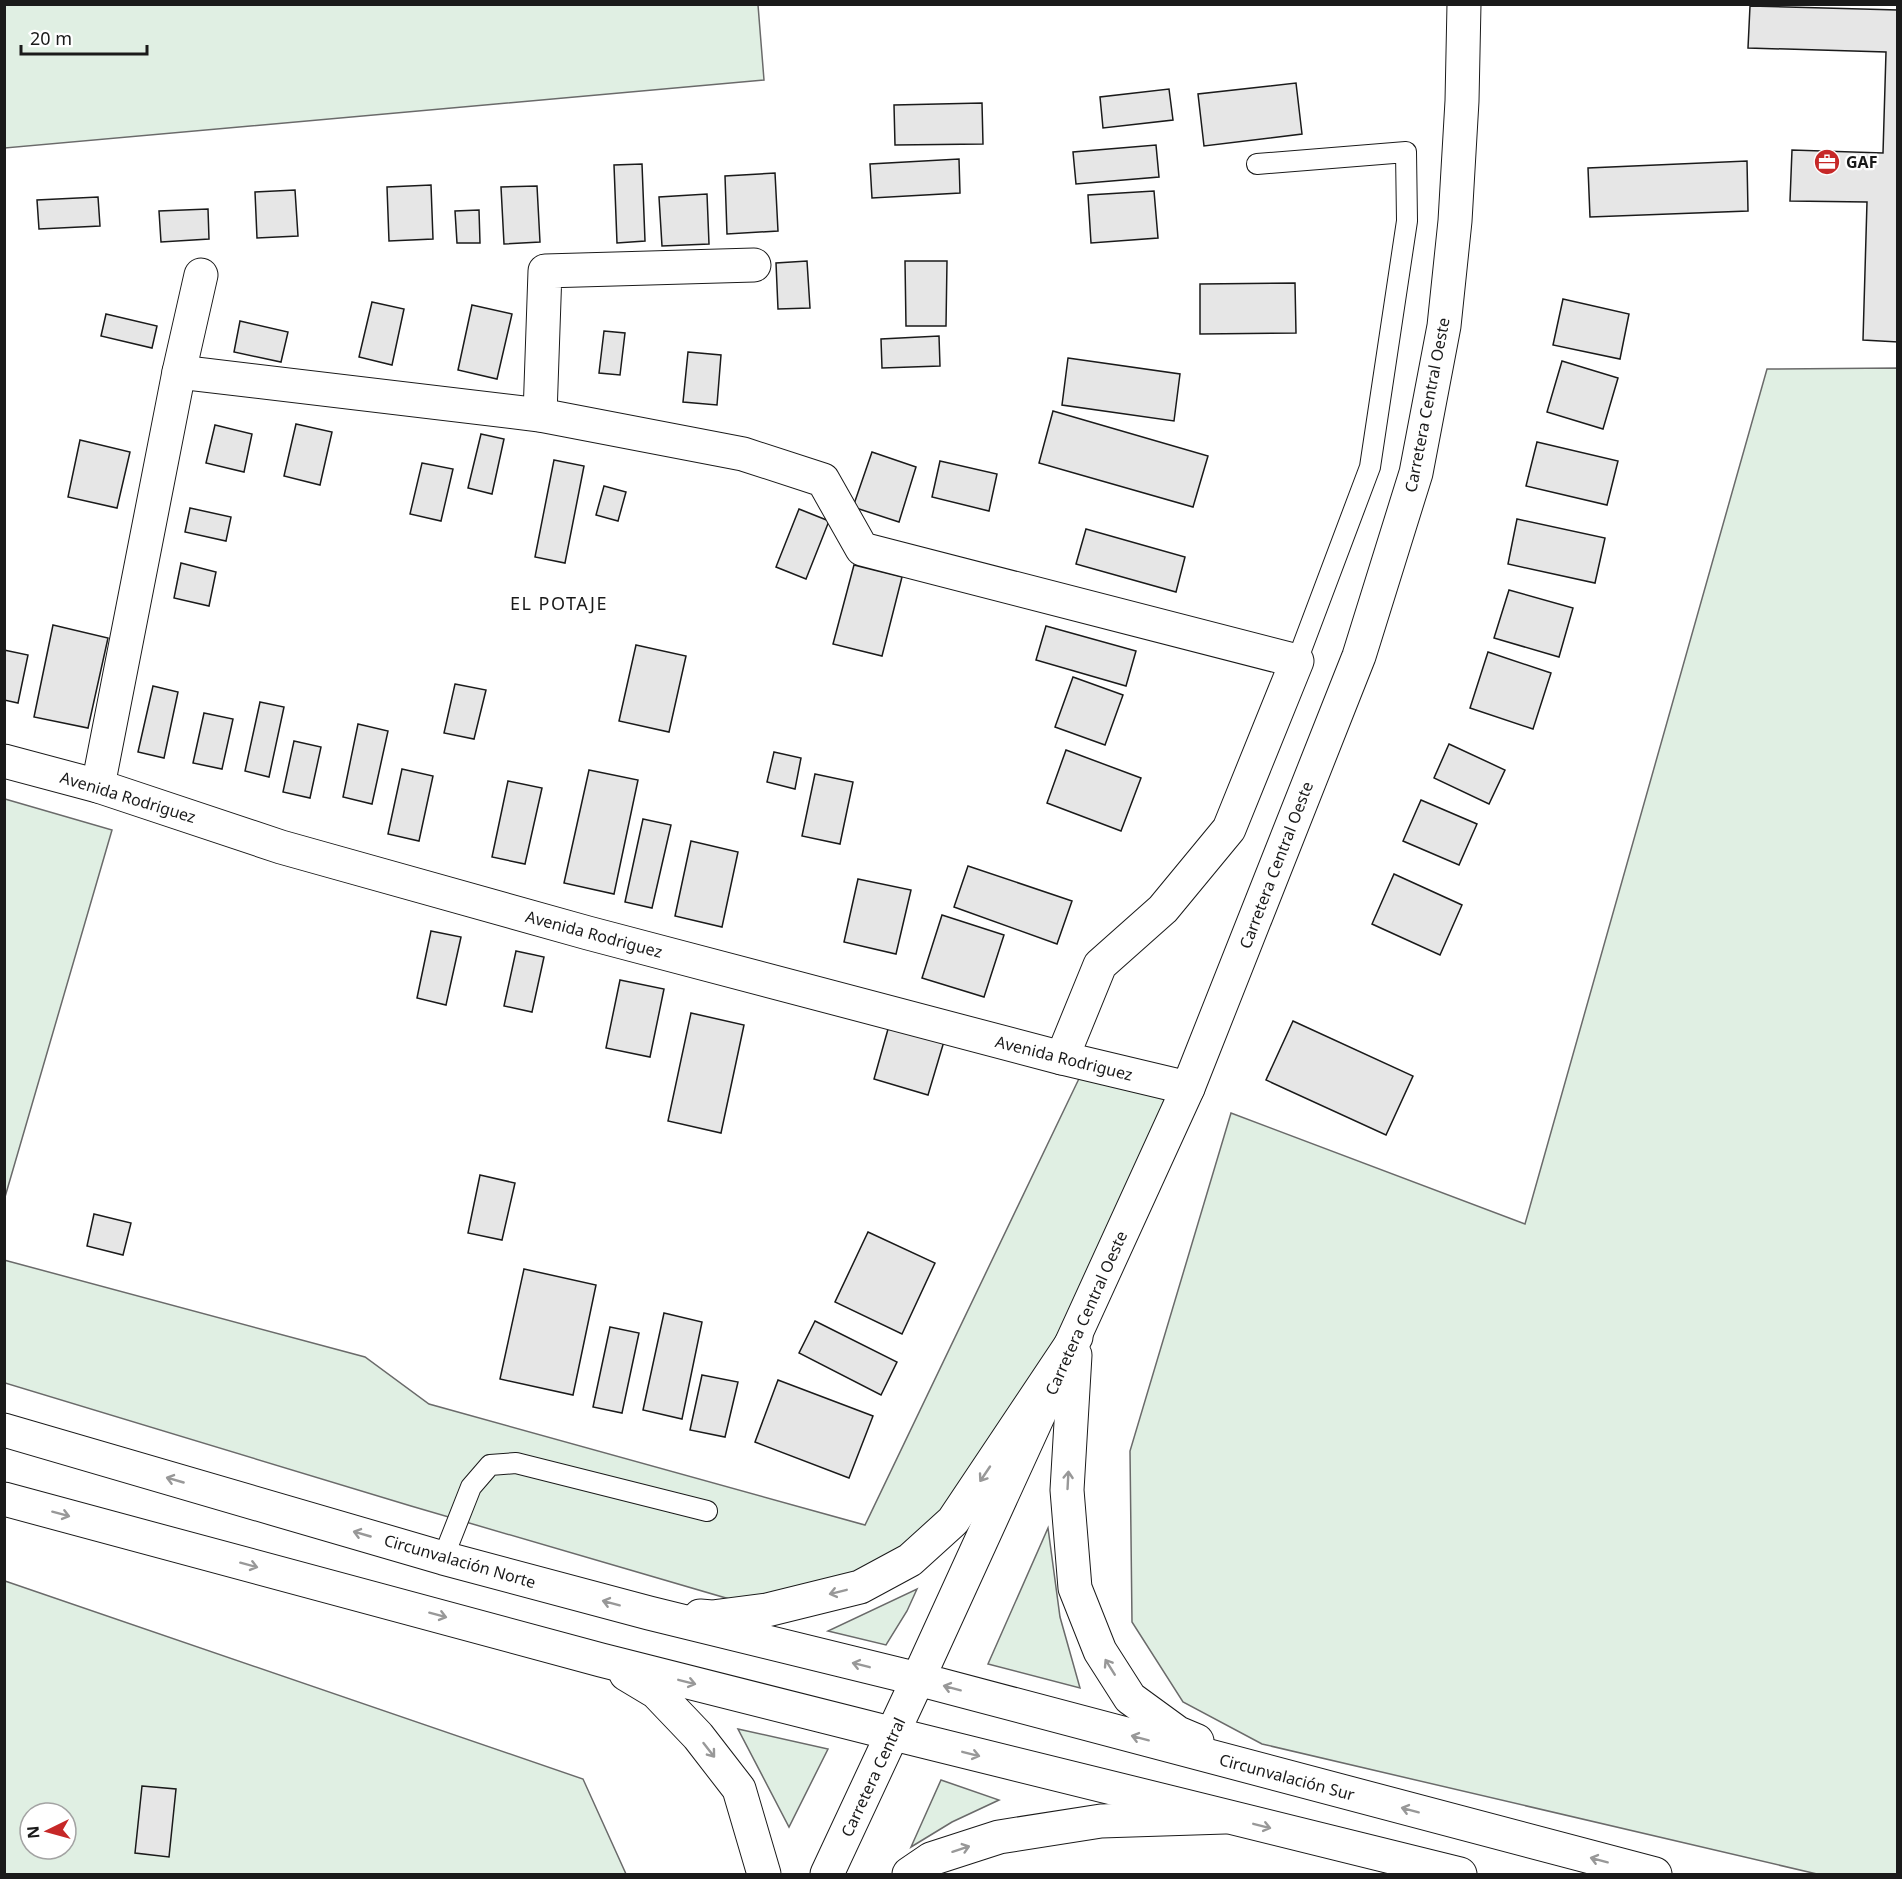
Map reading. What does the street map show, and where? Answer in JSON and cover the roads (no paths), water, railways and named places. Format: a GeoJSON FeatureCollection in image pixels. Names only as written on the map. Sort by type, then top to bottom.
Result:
{"type":"FeatureCollection","features":[{"type":"Feature","properties":{"kind":"main road","name":"Carretera Central Oeste"},"geometry":{"type":"LineString","coordinates":[[918,1679],[1188,1088],[1359,656],[1416,473],[1444,326],[1455,221],[1462,101],[1464,4]]}},
{"type":"Feature","properties":{"kind":"main road"},"geometry":{"type":"LineString","coordinates":[[540,415],[545,271],[754,266]]}},
{"type":"Feature","properties":{"kind":"main road"},"geometry":{"type":"LineString","coordinates":[[98,786],[179,372],[201,275]]}},
{"type":"Feature","properties":{"kind":"main road"},"geometry":{"type":"LineString","coordinates":[[179,372],[540,415],[743,454],[823,480],[862,549],[1297,661],[1229,829],[1163,909],[1100,966],[1062,1059]]}},
{"type":"Feature","properties":{"kind":"main road","name":"Avenida Rodriguez"},"geometry":{"type":"LineString","coordinates":[[4,761],[98,786],[292,850],[588,933],[1062,1059],[1188,1088]]}},
{"type":"Feature","properties":{"kind":"main road"},"geometry":{"type":"LineString","coordinates":[[649,1613],[712,1617],[767,1610],[860,1587],[910,1560],[953,1521],[1076,1337]]}},
{"type":"Feature","properties":{"kind":"main road"},"geometry":{"type":"LineString","coordinates":[[1076,1337],[1068,1501],[1075,1588],[1100,1651],[1130,1698],[1178,1732],[1258,1770]]}},
{"type":"Feature","properties":{"kind":"main road","name":"Circunvalación Norte"},"geometry":{"type":"LineString","coordinates":[[4,1430],[442,1558],[649,1613],[918,1679]]}},
{"type":"Feature","properties":{"kind":"main road"},"geometry":{"type":"LineString","coordinates":[[4,1499],[601,1660],[1460,1875]]}},
{"type":"Feature","properties":{"kind":"main road"},"geometry":{"type":"LineString","coordinates":[[601,1660],[656,1692],[698,1736],[739,1789],[764,1875]]}},
{"type":"Feature","properties":{"kind":"main road","name":"Carretera Central"},"geometry":{"type":"LineString","coordinates":[[827,1875],[918,1679]]}},
{"type":"Feature","properties":{"kind":"main road","name":"Circunvalación Sur"},"geometry":{"type":"LineString","coordinates":[[918,1679],[1655,1875]]}},
{"type":"Feature","properties":{"kind":"main road"},"geometry":{"type":"LineString","coordinates":[[909,1875],[931,1859],[999,1837],[1101,1821],[1225,1817]]}},
{"type":"Feature","properties":{"kind":"lane"},"geometry":{"type":"LineString","coordinates":[[1257,164],[1406,152],[1407,221],[1370,467],[1297,661]]}},
{"type":"Feature","properties":{"kind":"lane"},"geometry":{"type":"LineString","coordinates":[[442,1558],[471,1486],[490,1465],[516,1463],[707,1511]]}},
{"type":"Feature","properties":{"kind":"place","name":"GAF"},"geometry":{"type":"Point","coordinates":[1827,162]}},
{"type":"Feature","properties":{"kind":"district","name":"EL POTAJE"},"geometry":{"type":"Point","coordinates":[559,604]}}]}
